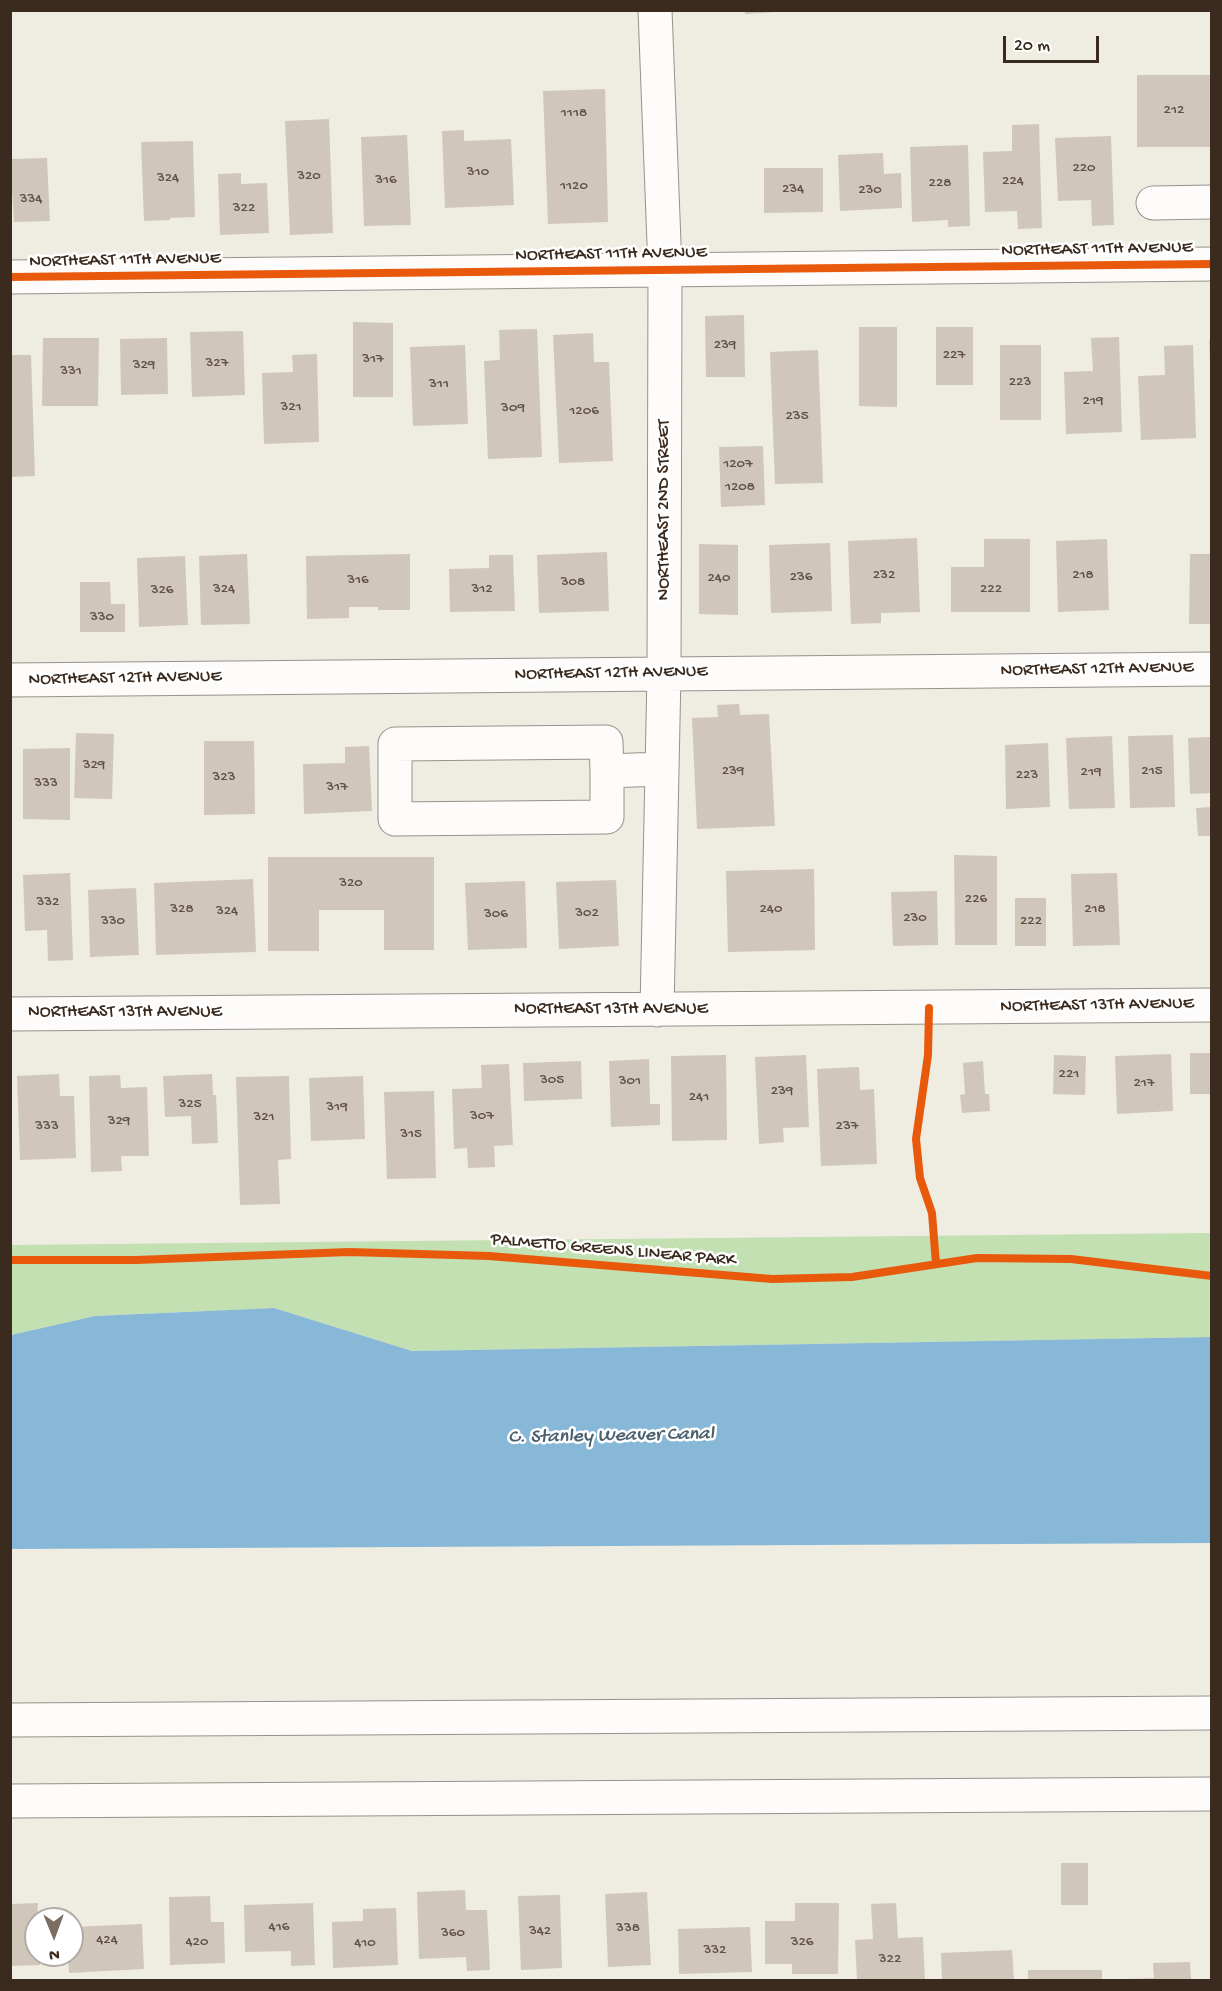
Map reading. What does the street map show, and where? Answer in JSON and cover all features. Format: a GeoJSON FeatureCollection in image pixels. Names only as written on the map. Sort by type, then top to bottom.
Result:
{"type":"FeatureCollection","features":[{"type":"Feature","properties":{"kind":"street","name":"NORTHEAST 2ND STREET"},"geometry":{"type":"LineString","coordinates":[[655,10],[665,269],[664,674],[657,1010]]}},
{"type":"Feature","properties":{"kind":"street"},"geometry":{"type":"LineString","coordinates":[[1153,203],[1212,202]]}},
{"type":"Feature","properties":{"kind":"street","name":"NORTHEAST 11TH AVENUE"},"geometry":{"type":"LineString","coordinates":[[10,277],[1212,264]]}},
{"type":"Feature","properties":{"kind":"street","name":"NORTHEAST 12TH AVENUE"},"geometry":{"type":"LineString","coordinates":[[10,680],[1212,669]]}},
{"type":"Feature","properties":{"kind":"street"},"geometry":{"type":"LineString","coordinates":[[606,742],[606,771],[607,817],[395,819],[394,744],[606,742]]}},
{"type":"Feature","properties":{"kind":"street"},"geometry":{"type":"LineString","coordinates":[[606,771],[662,769]]}},
{"type":"Feature","properties":{"kind":"street","name":"NORTHEAST 13TH AVENUE"},"geometry":{"type":"LineString","coordinates":[[10,1014],[1212,1005]]}},
{"type":"Feature","properties":{"kind":"street"},"geometry":{"type":"LineString","coordinates":[[10,1720],[1212,1713]]}},
{"type":"Feature","properties":{"kind":"street"},"geometry":{"type":"LineString","coordinates":[[10,1801],[1212,1794]]}},
{"type":"Feature","properties":{"kind":"green space"},"geometry":{"type":"Polygon","coordinates":[[[1211,1233],[1211,1337],[412,1351],[274,1308],[95,1316],[11,1335],[10,1245],[1211,1233]]]}},
{"type":"Feature","properties":{"kind":"water","name":"C. Stanley Weaver Canal"},"geometry":{"type":"Polygon","coordinates":[[[274,1308],[412,1351],[1211,1337],[1211,1543],[11,1549],[11,1335],[95,1316],[274,1308]]]}},
{"type":"Feature","properties":{"kind":"building"},"geometry":{"type":"Polygon","coordinates":[[[745,10],[776,10],[776,12],[745,14],[745,10]]]}},
{"type":"Feature","properties":{"kind":"building"},"geometry":{"type":"Polygon","coordinates":[[[1137,75],[1212,75],[1212,147],[1137,147],[1137,75]]]}},
{"type":"Feature","properties":{"kind":"building"},"geometry":{"type":"Polygon","coordinates":[[[605,89],[608,222],[548,224],[543,91],[605,89]]]}},
{"type":"Feature","properties":{"kind":"building"},"geometry":{"type":"Polygon","coordinates":[[[329,119],[333,233],[290,235],[285,121],[329,119]]]}},
{"type":"Feature","properties":{"kind":"building"},"geometry":{"type":"Polygon","coordinates":[[[1039,124],[1042,228],[1018,229],[1017,211],[985,212],[983,152],[1012,151],[1012,125],[1039,124]]]}},
{"type":"Feature","properties":{"kind":"building"},"geometry":{"type":"Polygon","coordinates":[[[464,130],[464,141],[511,139],[514,205],[445,208],[442,131],[464,130]]]}},
{"type":"Feature","properties":{"kind":"building"},"geometry":{"type":"Polygon","coordinates":[[[407,135],[411,225],[364,226],[361,137],[407,135]]]}},
{"type":"Feature","properties":{"kind":"building"},"geometry":{"type":"Polygon","coordinates":[[[1111,136],[1114,225],[1092,226],[1091,200],[1058,201],[1055,138],[1111,136]]]}},
{"type":"Feature","properties":{"kind":"building"},"geometry":{"type":"Polygon","coordinates":[[[193,141],[195,217],[144,221],[141,142],[193,141]]]}},
{"type":"Feature","properties":{"kind":"building"},"geometry":{"type":"Polygon","coordinates":[[[968,145],[970,226],[948,227],[948,220],[912,222],[910,147],[968,145]]]}},
{"type":"Feature","properties":{"kind":"building"},"geometry":{"type":"Polygon","coordinates":[[[883,153],[884,174],[901,173],[902,208],[840,211],[838,155],[883,153]]]}},
{"type":"Feature","properties":{"kind":"building"},"geometry":{"type":"Polygon","coordinates":[[[47,158],[50,221],[14,222],[10,159],[47,158]]]}},
{"type":"Feature","properties":{"kind":"building"},"geometry":{"type":"Polygon","coordinates":[[[764,168],[823,168],[823,212],[764,213],[764,168]]]}},
{"type":"Feature","properties":{"kind":"building"},"geometry":{"type":"Polygon","coordinates":[[[241,173],[241,184],[267,183],[269,233],[220,235],[218,174],[241,173]]]}},
{"type":"Feature","properties":{"kind":"building"},"geometry":{"type":"Polygon","coordinates":[[[744,315],[745,377],[706,377],[705,316],[744,315]]]}},
{"type":"Feature","properties":{"kind":"building"},"geometry":{"type":"Polygon","coordinates":[[[353,322],[393,323],[393,397],[353,397],[353,322]]]}},
{"type":"Feature","properties":{"kind":"building"},"geometry":{"type":"Polygon","coordinates":[[[859,327],[897,327],[897,407],[859,406],[859,327]]]}},
{"type":"Feature","properties":{"kind":"building"},"geometry":{"type":"Polygon","coordinates":[[[936,327],[973,327],[973,385],[936,385],[936,327]]]}},
{"type":"Feature","properties":{"kind":"building"},"geometry":{"type":"Polygon","coordinates":[[[537,329],[542,457],[488,459],[484,361],[500,360],[499,330],[537,329]]]}},
{"type":"Feature","properties":{"kind":"building"},"geometry":{"type":"Polygon","coordinates":[[[243,331],[245,395],[192,397],[190,332],[243,331]]]}},
{"type":"Feature","properties":{"kind":"building"},"geometry":{"type":"Polygon","coordinates":[[[593,333],[594,362],[609,362],[613,461],[559,463],[553,335],[593,333]]]}},
{"type":"Feature","properties":{"kind":"building"},"geometry":{"type":"Polygon","coordinates":[[[1119,337],[1122,432],[1066,434],[1064,372],[1093,371],[1091,338],[1119,337]]]}},
{"type":"Feature","properties":{"kind":"building"},"geometry":{"type":"Polygon","coordinates":[[[43,338],[99,338],[98,406],[42,406],[43,338]]]}},
{"type":"Feature","properties":{"kind":"building"},"geometry":{"type":"Polygon","coordinates":[[[167,338],[168,394],[121,395],[120,339],[167,338]]]}},
{"type":"Feature","properties":{"kind":"building"},"geometry":{"type":"Polygon","coordinates":[[[1209,340],[1212,340],[1212,363],[1210,363],[1209,340]]]}},
{"type":"Feature","properties":{"kind":"building"},"geometry":{"type":"Polygon","coordinates":[[[465,345],[468,424],[413,426],[410,347],[465,345]]]}},
{"type":"Feature","properties":{"kind":"building"},"geometry":{"type":"Polygon","coordinates":[[[1000,345],[1041,345],[1041,420],[1000,420],[1000,345]]]}},
{"type":"Feature","properties":{"kind":"building"},"geometry":{"type":"Polygon","coordinates":[[[1193,345],[1196,438],[1141,440],[1138,376],[1165,375],[1164,346],[1193,345]]]}},
{"type":"Feature","properties":{"kind":"building"},"geometry":{"type":"Polygon","coordinates":[[[818,350],[823,483],[775,484],[770,352],[818,350]]]}},
{"type":"Feature","properties":{"kind":"building"},"geometry":{"type":"Polygon","coordinates":[[[317,354],[319,442],[264,444],[262,373],[293,372],[292,355],[317,354]]]}},
{"type":"Feature","properties":{"kind":"building"},"geometry":{"type":"Polygon","coordinates":[[[10,355],[31,355],[35,476],[10,477],[10,355]]]}},
{"type":"Feature","properties":{"kind":"building"},"geometry":{"type":"Polygon","coordinates":[[[763,446],[765,505],[721,507],[719,447],[763,446]]]}},
{"type":"Feature","properties":{"kind":"building"},"geometry":{"type":"Polygon","coordinates":[[[917,538],[920,612],[881,613],[881,623],[851,624],[848,541],[917,538]]]}},
{"type":"Feature","properties":{"kind":"building"},"geometry":{"type":"Polygon","coordinates":[[[984,539],[1030,539],[1030,612],[951,612],[951,567],[984,567],[984,539]]]}},
{"type":"Feature","properties":{"kind":"building"},"geometry":{"type":"Polygon","coordinates":[[[1107,539],[1109,610],[1058,612],[1056,541],[1107,539]]]}},
{"type":"Feature","properties":{"kind":"building"},"geometry":{"type":"Polygon","coordinates":[[[830,543],[832,611],[771,613],[769,545],[830,543]]]}},
{"type":"Feature","properties":{"kind":"building"},"geometry":{"type":"Polygon","coordinates":[[[699,544],[738,545],[738,615],[699,614],[699,544]]]}},
{"type":"Feature","properties":{"kind":"building"},"geometry":{"type":"Polygon","coordinates":[[[607,552],[609,611],[539,613],[537,555],[607,552]]]}},
{"type":"Feature","properties":{"kind":"building"},"geometry":{"type":"Polygon","coordinates":[[[247,554],[250,624],[201,625],[199,556],[247,554]]]}},
{"type":"Feature","properties":{"kind":"building"},"geometry":{"type":"Polygon","coordinates":[[[410,554],[410,610],[349,607],[349,618],[307,619],[306,556],[410,554]]]}},
{"type":"Feature","properties":{"kind":"building"},"geometry":{"type":"Polygon","coordinates":[[[1190,554],[1212,554],[1212,624],[1189,624],[1190,554]]]}},
{"type":"Feature","properties":{"kind":"building"},"geometry":{"type":"Polygon","coordinates":[[[489,555],[513,555],[515,611],[450,612],[449,569],[489,568],[489,555]]]}},
{"type":"Feature","properties":{"kind":"building"},"geometry":{"type":"Polygon","coordinates":[[[185,556],[188,625],[139,627],[137,558],[185,556]]]}},
{"type":"Feature","properties":{"kind":"building"},"geometry":{"type":"Polygon","coordinates":[[[80,582],[110,582],[111,604],[125,604],[125,632],[80,632],[80,582]]]}},
{"type":"Feature","properties":{"kind":"building"},"geometry":{"type":"Polygon","coordinates":[[[739,704],[740,715],[769,714],[775,826],[697,829],[692,718],[718,717],[717,705],[739,704]]]}},
{"type":"Feature","properties":{"kind":"building"},"geometry":{"type":"Polygon","coordinates":[[[76,733],[114,734],[112,799],[74,798],[76,733]]]}},
{"type":"Feature","properties":{"kind":"building"},"geometry":{"type":"Polygon","coordinates":[[[1173,735],[1175,807],[1130,808],[1128,736],[1173,735]]]}},
{"type":"Feature","properties":{"kind":"building"},"geometry":{"type":"Polygon","coordinates":[[[1112,736],[1115,808],[1069,809],[1066,738],[1112,736]]]}},
{"type":"Feature","properties":{"kind":"building"},"geometry":{"type":"Polygon","coordinates":[[[1212,737],[1212,793],[1190,794],[1188,738],[1212,737]]]}},
{"type":"Feature","properties":{"kind":"building"},"geometry":{"type":"Polygon","coordinates":[[[204,741],[254,741],[255,814],[204,815],[204,741]]]}},
{"type":"Feature","properties":{"kind":"building"},"geometry":{"type":"Polygon","coordinates":[[[1048,743],[1050,807],[1006,809],[1005,745],[1048,743]]]}},
{"type":"Feature","properties":{"kind":"building"},"geometry":{"type":"Polygon","coordinates":[[[369,746],[372,811],[304,814],[303,764],[345,763],[345,747],[369,746]]]}},
{"type":"Feature","properties":{"kind":"building"},"geometry":{"type":"Polygon","coordinates":[[[70,748],[70,820],[23,819],[23,749],[70,748]]]}},
{"type":"Feature","properties":{"kind":"building"},"geometry":{"type":"Polygon","coordinates":[[[1212,807],[1212,836],[1198,836],[1196,808],[1212,807]]]}},
{"type":"Feature","properties":{"kind":"building"},"geometry":{"type":"Polygon","coordinates":[[[954,855],[997,856],[997,945],[955,945],[954,855]]]}},
{"type":"Feature","properties":{"kind":"building"},"geometry":{"type":"Polygon","coordinates":[[[268,857],[434,857],[434,950],[384,950],[384,910],[319,910],[319,951],[268,951],[268,857]]]}},
{"type":"Feature","properties":{"kind":"building"},"geometry":{"type":"Polygon","coordinates":[[[814,869],[815,950],[728,952],[726,871],[814,869]]]}},
{"type":"Feature","properties":{"kind":"building"},"geometry":{"type":"Polygon","coordinates":[[[70,873],[73,960],[48,961],[47,930],[25,931],[23,875],[70,873]]]}},
{"type":"Feature","properties":{"kind":"building"},"geometry":{"type":"Polygon","coordinates":[[[1117,873],[1120,945],[1073,946],[1071,874],[1117,873]]]}},
{"type":"Feature","properties":{"kind":"building"},"geometry":{"type":"Polygon","coordinates":[[[253,879],[256,952],[156,955],[154,883],[253,879]]]}},
{"type":"Feature","properties":{"kind":"building"},"geometry":{"type":"Polygon","coordinates":[[[616,880],[619,946],[559,949],[556,882],[616,880]]]}},
{"type":"Feature","properties":{"kind":"building"},"geometry":{"type":"Polygon","coordinates":[[[525,881],[527,948],[468,950],[465,883],[525,881]]]}},
{"type":"Feature","properties":{"kind":"building"},"geometry":{"type":"Polygon","coordinates":[[[136,888],[139,955],[90,957],[88,890],[136,888]]]}},
{"type":"Feature","properties":{"kind":"building"},"geometry":{"type":"Polygon","coordinates":[[[937,891],[938,945],[893,946],[891,892],[937,891]]]}},
{"type":"Feature","properties":{"kind":"building"},"geometry":{"type":"Polygon","coordinates":[[[1015,898],[1046,898],[1046,946],[1015,946],[1015,898]]]}},
{"type":"Feature","properties":{"kind":"building"},"geometry":{"type":"Polygon","coordinates":[[[1190,1053],[1212,1053],[1212,1094],[1190,1094],[1190,1053]]]}},
{"type":"Feature","properties":{"kind":"building"},"geometry":{"type":"Polygon","coordinates":[[[1171,1054],[1173,1111],[1117,1114],[1115,1056],[1171,1054]]]}},
{"type":"Feature","properties":{"kind":"building"},"geometry":{"type":"Polygon","coordinates":[[[726,1055],[727,1140],[672,1141],[671,1056],[726,1055]]]}},
{"type":"Feature","properties":{"kind":"building"},"geometry":{"type":"Polygon","coordinates":[[[806,1055],[809,1127],[783,1128],[784,1142],[759,1144],[755,1057],[806,1055]]]}},
{"type":"Feature","properties":{"kind":"building"},"geometry":{"type":"Polygon","coordinates":[[[1054,1055],[1086,1056],[1085,1095],[1053,1094],[1054,1055]]]}},
{"type":"Feature","properties":{"kind":"building"},"geometry":{"type":"Polygon","coordinates":[[[649,1059],[650,1104],[660,1104],[660,1125],[611,1127],[609,1061],[649,1059]]]}},
{"type":"Feature","properties":{"kind":"building"},"geometry":{"type":"Polygon","coordinates":[[[581,1061],[582,1099],[524,1101],[523,1063],[581,1061]]]}},
{"type":"Feature","properties":{"kind":"building"},"geometry":{"type":"Polygon","coordinates":[[[983,1061],[985,1094],[989,1094],[990,1111],[962,1113],[960,1095],[965,1094],[963,1063],[983,1061]]]}},
{"type":"Feature","properties":{"kind":"building"},"geometry":{"type":"Polygon","coordinates":[[[509,1064],[513,1145],[494,1146],[495,1167],[468,1168],[467,1148],[454,1149],[452,1089],[482,1088],[481,1065],[509,1064]]]}},
{"type":"Feature","properties":{"kind":"building"},"geometry":{"type":"Polygon","coordinates":[[[859,1067],[860,1090],[874,1089],[877,1164],[821,1166],[817,1069],[859,1067]]]}},
{"type":"Feature","properties":{"kind":"building"},"geometry":{"type":"Polygon","coordinates":[[[59,1074],[60,1096],[74,1096],[76,1158],[20,1160],[17,1076],[59,1074]]]}},
{"type":"Feature","properties":{"kind":"building"},"geometry":{"type":"Polygon","coordinates":[[[212,1074],[213,1095],[216,1095],[218,1143],[192,1144],[191,1116],[165,1117],[163,1076],[212,1074]]]}},
{"type":"Feature","properties":{"kind":"building"},"geometry":{"type":"Polygon","coordinates":[[[120,1075],[121,1088],[147,1087],[149,1156],[121,1156],[122,1171],[91,1172],[89,1076],[120,1075]]]}},
{"type":"Feature","properties":{"kind":"building"},"geometry":{"type":"Polygon","coordinates":[[[289,1076],[291,1159],[278,1160],[280,1204],[240,1205],[236,1077],[289,1076]]]}},
{"type":"Feature","properties":{"kind":"building"},"geometry":{"type":"Polygon","coordinates":[[[363,1076],[365,1139],[311,1141],[309,1078],[363,1076]]]}},
{"type":"Feature","properties":{"kind":"building"},"geometry":{"type":"Polygon","coordinates":[[[434,1091],[436,1178],[387,1179],[384,1092],[434,1091]]]}},
{"type":"Feature","properties":{"kind":"building"},"geometry":{"type":"Polygon","coordinates":[[[1061,1863],[1088,1863],[1088,1905],[1061,1905],[1061,1863]]]}},
{"type":"Feature","properties":{"kind":"building"},"geometry":{"type":"Polygon","coordinates":[[[465,1890],[466,1910],[487,1910],[490,1970],[467,1971],[466,1957],[419,1959],[417,1892],[465,1890]]]}},
{"type":"Feature","properties":{"kind":"building"},"geometry":{"type":"Polygon","coordinates":[[[647,1892],[651,1965],[608,1967],[605,1894],[647,1892]]]}},
{"type":"Feature","properties":{"kind":"building"},"geometry":{"type":"Polygon","coordinates":[[[560,1895],[562,1968],[521,1970],[518,1896],[560,1895]]]}},
{"type":"Feature","properties":{"kind":"building"},"geometry":{"type":"Polygon","coordinates":[[[210,1896],[211,1922],[224,1922],[225,1963],[170,1965],[169,1897],[210,1896]]]}},
{"type":"Feature","properties":{"kind":"building"},"geometry":{"type":"Polygon","coordinates":[[[38,1903],[38,1907],[24,1907],[24,1966],[10,1966],[10,1904],[38,1903]]]}},
{"type":"Feature","properties":{"kind":"building"},"geometry":{"type":"Polygon","coordinates":[[[313,1903],[315,1965],[291,1966],[291,1951],[245,1952],[244,1905],[313,1903]]]}},
{"type":"Feature","properties":{"kind":"building"},"geometry":{"type":"Polygon","coordinates":[[[795,1903],[839,1903],[838,1974],[792,1974],[792,1964],[765,1964],[765,1921],[795,1921],[795,1903]]]}},
{"type":"Feature","properties":{"kind":"building"},"geometry":{"type":"Polygon","coordinates":[[[896,1903],[898,1938],[923,1937],[925,1980],[857,1980],[855,1940],[873,1939],[871,1904],[896,1903]]]}},
{"type":"Feature","properties":{"kind":"building"},"geometry":{"type":"Polygon","coordinates":[[[396,1908],[398,1965],[333,1968],[332,1922],[363,1921],[363,1909],[396,1908]]]}},
{"type":"Feature","properties":{"kind":"building"},"geometry":{"type":"Polygon","coordinates":[[[142,1924],[144,1969],[69,1973],[69,1967],[84,1967],[84,1926],[142,1924]]]}},
{"type":"Feature","properties":{"kind":"building"},"geometry":{"type":"Polygon","coordinates":[[[750,1927],[752,1972],[679,1974],[678,1929],[750,1927]]]}},
{"type":"Feature","properties":{"kind":"building"},"geometry":{"type":"Polygon","coordinates":[[[1012,1950],[1014,1980],[942,1980],[941,1953],[1012,1950]]]}},
{"type":"Feature","properties":{"kind":"building"},"geometry":{"type":"Polygon","coordinates":[[[1190,1962],[1191,1980],[1127,1980],[1154,1978],[1153,1963],[1190,1962]]]}},
{"type":"Feature","properties":{"kind":"building"},"geometry":{"type":"Polygon","coordinates":[[[1028,1970],[1102,1970],[1102,1980],[1028,1980],[1028,1970]]]}},
{"type":"Feature","properties":{"kind":"cycle path"},"geometry":{"type":"LineString","coordinates":[[10,277],[1212,264]]}},
{"type":"Feature","properties":{"kind":"cycle path"},"geometry":{"type":"LineString","coordinates":[[929,1008],[928,1055],[916,1139],[920,1178],[932,1213],[936,1264]]}},
{"type":"Feature","properties":{"kind":"cycle path","name":"PALMETTO GREENS LINEAR PARK"},"geometry":{"type":"LineString","coordinates":[[10,1260],[136,1260],[349,1252],[489,1256],[772,1279],[852,1277],[977,1258],[1071,1259],[1212,1276]]}}]}
